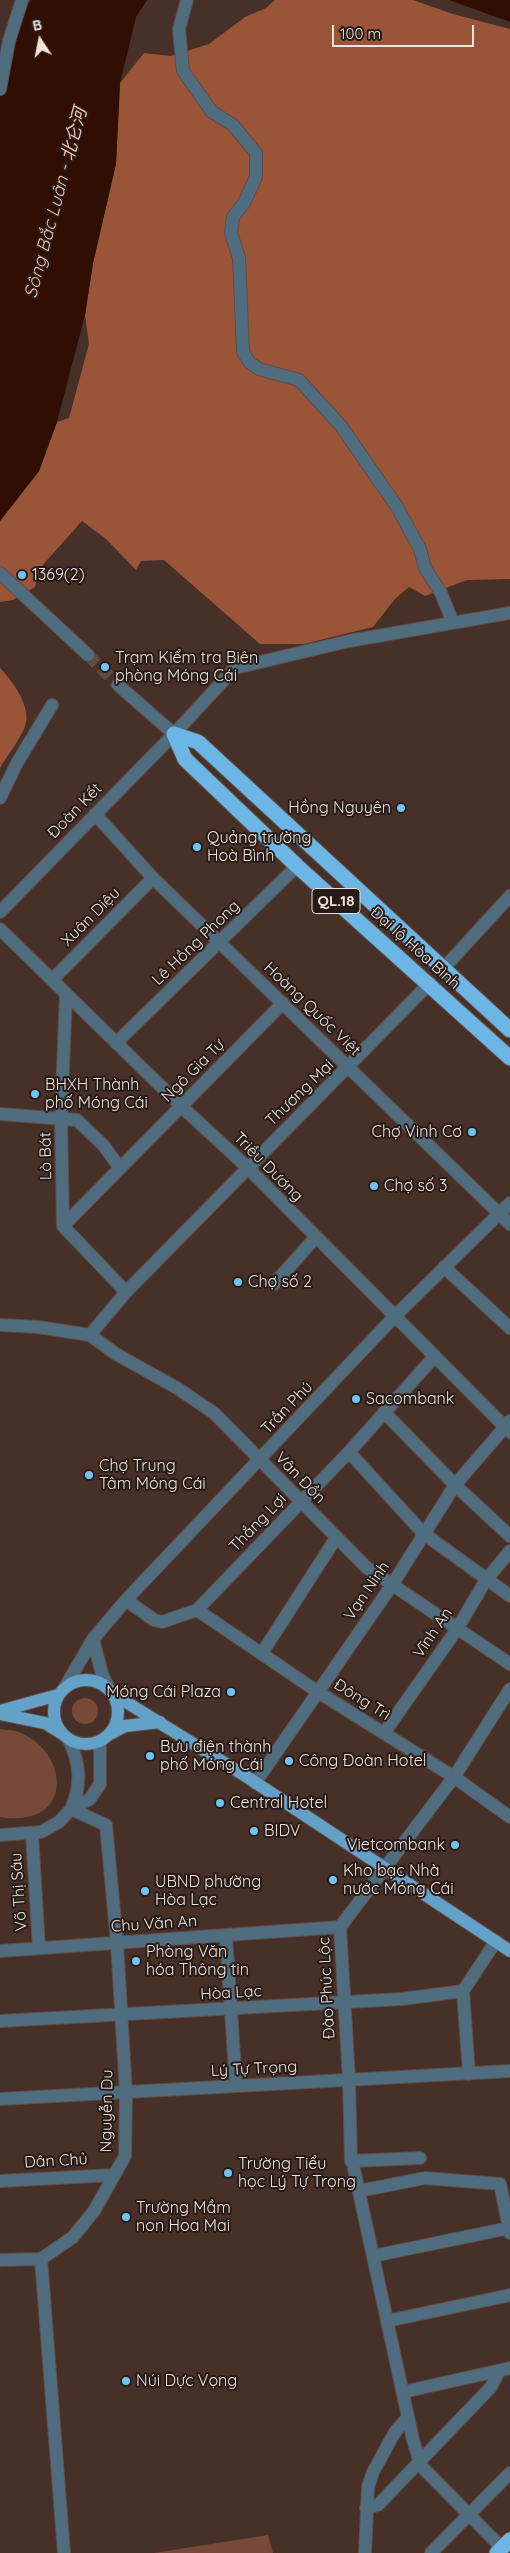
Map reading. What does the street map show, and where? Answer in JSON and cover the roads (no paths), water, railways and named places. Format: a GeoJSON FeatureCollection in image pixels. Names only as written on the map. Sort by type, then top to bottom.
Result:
{"type":"FeatureCollection","features":[{"type":"Feature","properties":{"kind":"highway","name":"Đại lộ Hòa Bình"},"geometry":{"type":"LineString","coordinates":[[174,734],[198,742],[442,970],[510,1030]]}},
{"type":"Feature","properties":{"kind":"highway","name":"Đại lộ Hòa Bình"},"geometry":{"type":"LineString","coordinates":[[174,734],[185,759],[297,866],[430,983],[510,1058]]}},
{"type":"Feature","properties":{"kind":"highway"},"geometry":{"type":"LineString","coordinates":[[273,842],[288,826]]}},
{"type":"Feature","properties":{"kind":"highway"},"geometry":{"type":"LineString","coordinates":[[430,983],[442,970]]}},
{"type":"Feature","properties":{"kind":"main road"},"geometry":{"type":"LineString","coordinates":[[0,1712],[62,1691],[82,1680],[101,1683],[255,1782],[510,1951]]}},
{"type":"Feature","properties":{"kind":"main road"},"geometry":{"type":"LineString","coordinates":[[62,1691],[54,1715],[57,1726],[66,1737]]}},
{"type":"Feature","properties":{"kind":"main road"},"geometry":{"type":"LineString","coordinates":[[105,1738],[116,1725],[119,1715],[118,1704],[111,1691]]}},
{"type":"Feature","properties":{"kind":"main road"},"geometry":{"type":"LineString","coordinates":[[0,1712],[45,1722],[66,1737],[90,1744],[105,1738],[125,1726],[160,1722]]}},
{"type":"Feature","properties":{"kind":"street"},"geometry":{"type":"LineString","coordinates":[[0,89],[9,41],[22,0]]}},
{"type":"Feature","properties":{"kind":"street"},"geometry":{"type":"LineString","coordinates":[[187,0],[178,29],[183,71],[212,112],[233,125],[256,153],[256,177],[244,203],[233,217],[231,233],[239,258],[243,352],[250,363],[258,368],[299,380],[341,426],[401,513],[420,549],[425,568],[441,593],[453,623]]}},
{"type":"Feature","properties":{"kind":"street"},"geometry":{"type":"LineString","coordinates":[[0,573],[88,655]]}},
{"type":"Feature","properties":{"kind":"street","name":"Đoàn Kết"},"geometry":{"type":"LineString","coordinates":[[0,912],[174,734],[235,668],[349,642],[510,613]]}},
{"type":"Feature","properties":{"kind":"street","name":"Đại lộ Hòa Bình"},"geometry":{"type":"LineString","coordinates":[[118,685],[174,734]]}},
{"type":"Feature","properties":{"kind":"street"},"geometry":{"type":"LineString","coordinates":[[0,798],[18,763],[52,706]]}},
{"type":"Feature","properties":{"kind":"street","name":"Hoàng Quốc Việt"},"geometry":{"type":"LineString","coordinates":[[95,814],[153,878],[510,1224]]}},
{"type":"Feature","properties":{"kind":"street","name":"Lê Hồng Phong"},"geometry":{"type":"LineString","coordinates":[[116,1043],[297,866]]}},
{"type":"Feature","properties":{"kind":"street","name":"Xuân Diệu"},"geometry":{"type":"LineString","coordinates":[[52,980],[153,878]]}},
{"type":"Feature","properties":{"kind":"street"},"geometry":{"type":"LineString","coordinates":[[442,970],[510,896]]}},
{"type":"Feature","properties":{"kind":"street","name":"Triều Dương"},"geometry":{"type":"LineString","coordinates":[[0,929],[246,1167],[315,1238],[508,1427]]}},
{"type":"Feature","properties":{"kind":"street","name":"Thương Mại"},"geometry":{"type":"LineString","coordinates":[[90,1335],[126,1292],[246,1167],[349,1067],[430,983]]}},
{"type":"Feature","properties":{"kind":"street","name":"Lò Bát"},"geometry":{"type":"LineString","coordinates":[[63,1226],[62,1118],[66,994]]}},
{"type":"Feature","properties":{"kind":"street","name":"Ngô Gia Tự"},"geometry":{"type":"LineString","coordinates":[[63,1226],[283,1003]]}},
{"type":"Feature","properties":{"kind":"street"},"geometry":{"type":"LineString","coordinates":[[0,1114],[77,1120],[104,1146],[120,1168]]}},
{"type":"Feature","properties":{"kind":"street","name":"Trần Phú"},"geometry":{"type":"LineString","coordinates":[[62,1691],[94,1640],[126,1600],[395,1316],[510,1204]]}},
{"type":"Feature","properties":{"kind":"street"},"geometry":{"type":"LineString","coordinates":[[63,1226],[126,1292]]}},
{"type":"Feature","properties":{"kind":"street"},"geometry":{"type":"LineString","coordinates":[[274,1284],[315,1238]]}},
{"type":"Feature","properties":{"kind":"street"},"geometry":{"type":"LineString","coordinates":[[444,1267],[510,1328]]}},
{"type":"Feature","properties":{"kind":"street","name":"Vân Đồn"},"geometry":{"type":"LineString","coordinates":[[0,1325],[38,1327],[90,1335],[116,1354],[170,1383],[214,1413],[366,1567],[510,1664]]}},
{"type":"Feature","properties":{"kind":"street","name":"Thắng Lợi"},"geometry":{"type":"LineString","coordinates":[[126,1600],[154,1620],[162,1622],[197,1610],[349,1452],[435,1356]]}},
{"type":"Feature","properties":{"kind":"street"},"geometry":{"type":"LineString","coordinates":[[384,1412],[455,1485],[510,1536]]}},
{"type":"Feature","properties":{"kind":"street","name":"Vạn Ninh"},"geometry":{"type":"LineString","coordinates":[[255,1782],[392,1585],[455,1485],[508,1427]]}},
{"type":"Feature","properties":{"kind":"street"},"geometry":{"type":"LineString","coordinates":[[349,1452],[423,1533],[510,1596]]}},
{"type":"Feature","properties":{"kind":"street"},"geometry":{"type":"LineString","coordinates":[[262,1653],[336,1538]]}},
{"type":"Feature","properties":{"kind":"street","name":"Vĩnh An"},"geometry":{"type":"LineString","coordinates":[[384,1733],[457,1628],[486,1580],[510,1551]]}},
{"type":"Feature","properties":{"kind":"street","name":"Đông Trì"},"geometry":{"type":"LineString","coordinates":[[197,1610],[318,1692],[454,1777],[510,1817]]}},
{"type":"Feature","properties":{"kind":"street"},"geometry":{"type":"LineString","coordinates":[[94,1640],[102,1674],[111,1691]]}},
{"type":"Feature","properties":{"kind":"street","name":"Đào Phúc Lộc"},"geometry":{"type":"LineString","coordinates":[[420,2462],[408,2417],[352,2165],[340,1927],[454,1777],[510,1689]]}},
{"type":"Feature","properties":{"kind":"street"},"geometry":{"type":"LineString","coordinates":[[66,1737],[78,1762],[79,1788],[72,1809]]}},
{"type":"Feature","properties":{"kind":"street"},"geometry":{"type":"LineString","coordinates":[[0,1835],[32,1834],[50,1827],[72,1809],[90,1799],[100,1784],[105,1738]]}},
{"type":"Feature","properties":{"kind":"street","name":"Nguyễn Du"},"geometry":{"type":"LineString","coordinates":[[41,2259],[72,2237],[94,2211],[125,2156],[126,2093],[117,1943],[106,1824],[72,1809]]}},
{"type":"Feature","properties":{"kind":"street","name":"Võ Thị Sáu"},"geometry":{"type":"LineString","coordinates":[[32,1834],[40,1948]]}},
{"type":"Feature","properties":{"kind":"street","name":"Chu Văn An"},"geometry":{"type":"LineString","coordinates":[[0,1951],[340,1927]]}},
{"type":"Feature","properties":{"kind":"street"},"geometry":{"type":"LineString","coordinates":[[226,1936],[236,2086]]}},
{"type":"Feature","properties":{"kind":"street"},"geometry":{"type":"LineString","coordinates":[[469,2074],[463,1991],[496,1941]]}},
{"type":"Feature","properties":{"kind":"street","name":"Hòa Lạc"},"geometry":{"type":"LineString","coordinates":[[0,2021],[231,2010],[343,2001],[402,1999],[463,1991]]}},
{"type":"Feature","properties":{"kind":"street","name":"Lý Tự Trọng"},"geometry":{"type":"LineString","coordinates":[[0,2099],[510,2071]]}},
{"type":"Feature","properties":{"kind":"street"},"geometry":{"type":"LineString","coordinates":[[352,2165],[420,2158]]}},
{"type":"Feature","properties":{"kind":"street","name":"Dân Chủ"},"geometry":{"type":"LineString","coordinates":[[0,2181],[114,2175]]}},
{"type":"Feature","properties":{"kind":"street"},"geometry":{"type":"LineString","coordinates":[[359,2192],[426,2178],[500,2184],[510,2230],[373,2256]]}},
{"type":"Feature","properties":{"kind":"street"},"geometry":{"type":"LineString","coordinates":[[0,2260],[41,2259],[64,2553]]}},
{"type":"Feature","properties":{"kind":"street"},"geometry":{"type":"LineString","coordinates":[[387,2321],[510,2295]]}},
{"type":"Feature","properties":{"kind":"street"},"geometry":{"type":"LineString","coordinates":[[403,2392],[504,2369]]}},
{"type":"Feature","properties":{"kind":"street"},"geometry":{"type":"LineString","coordinates":[[366,2508],[378,2505],[491,2387],[504,2369]]}},
{"type":"Feature","properties":{"kind":"street"},"geometry":{"type":"LineString","coordinates":[[365,2553],[368,2487],[373,2472],[395,2432],[408,2417]]}},
{"type":"Feature","properties":{"kind":"street"},"geometry":{"type":"LineString","coordinates":[[420,2462],[421,2466],[503,2547]]}},
{"type":"Feature","properties":{"kind":"street"},"geometry":{"type":"LineString","coordinates":[[432,2553],[510,2473]]}},
{"type":"Feature","properties":{"kind":"water","name":"Sông Bắc Luân - 北仑河"},"geometry":{"type":"Polygon","coordinates":[[[31,0],[147,0],[136,17],[120,83],[116,164],[93,263],[85,315],[57,422],[39,471],[0,521],[0,92],[26,7],[31,0]]]}},
{"type":"Feature","properties":{"kind":"water"},"geometry":{"type":"Polygon","coordinates":[[[449,0],[510,0],[510,22],[449,0]]]}},
{"type":"Feature","properties":{"kind":"tunnel"},"geometry":{"type":"LineString","coordinates":[[88,655],[118,685]]}},
{"type":"Feature","properties":{"kind":"place","name":"1369(2)"},"geometry":{"type":"Point","coordinates":[22,575]}},
{"type":"Feature","properties":{"kind":"place","name":"Trạm Kiểm tra Biên phòng Móng Cái"},"geometry":{"type":"Point","coordinates":[105,667]}},
{"type":"Feature","properties":{"kind":"place","name":"Hồng Nguyên"},"geometry":{"type":"Point","coordinates":[401,808]}},
{"type":"Feature","properties":{"kind":"place","name":"Quảng trường Hoà Bình"},"geometry":{"type":"Point","coordinates":[197,847]}},
{"type":"Feature","properties":{"kind":"place","name":"BHXH Thành phố Móng Cái"},"geometry":{"type":"Point","coordinates":[35,1094]}},
{"type":"Feature","properties":{"kind":"place","name":"Chợ Vinh Cơ"},"geometry":{"type":"Point","coordinates":[472,1132]}},
{"type":"Feature","properties":{"kind":"place","name":"Chợ số 3"},"geometry":{"type":"Point","coordinates":[374,1186]}},
{"type":"Feature","properties":{"kind":"place","name":"Chợ số 2"},"geometry":{"type":"Point","coordinates":[238,1282]}},
{"type":"Feature","properties":{"kind":"place","name":"Sacombank"},"geometry":{"type":"Point","coordinates":[356,1399]}},
{"type":"Feature","properties":{"kind":"place","name":"Chợ Trung Tâm Móng Cái"},"geometry":{"type":"Point","coordinates":[89,1475]}},
{"type":"Feature","properties":{"kind":"place","name":"Móng Cái Plaza"},"geometry":{"type":"Point","coordinates":[231,1692]}},
{"type":"Feature","properties":{"kind":"place","name":"Bưu điện thành phố Móng Cái"},"geometry":{"type":"Point","coordinates":[150,1756]}},
{"type":"Feature","properties":{"kind":"place","name":"Công Đoàn Hotel"},"geometry":{"type":"Point","coordinates":[289,1761]}},
{"type":"Feature","properties":{"kind":"place","name":"Central Hotel"},"geometry":{"type":"Point","coordinates":[220,1803]}},
{"type":"Feature","properties":{"kind":"place","name":"BIDV"},"geometry":{"type":"Point","coordinates":[254,1831]}},
{"type":"Feature","properties":{"kind":"place","name":"Vietcombank"},"geometry":{"type":"Point","coordinates":[455,1845]}},
{"type":"Feature","properties":{"kind":"place","name":"Kho bạc Nhà nước Móng Cái"},"geometry":{"type":"Point","coordinates":[333,1880]}},
{"type":"Feature","properties":{"kind":"place","name":"UBND phường Hòa Lạc"},"geometry":{"type":"Point","coordinates":[145,1891]}},
{"type":"Feature","properties":{"kind":"place","name":"Phòng Văn hóa Thông tin"},"geometry":{"type":"Point","coordinates":[136,1961]}},
{"type":"Feature","properties":{"kind":"place","name":"Trường Tiểu học Lý Tự Trọng"},"geometry":{"type":"Point","coordinates":[228,2173]}},
{"type":"Feature","properties":{"kind":"place","name":"Trường Mầm non Hoa Mai"},"geometry":{"type":"Point","coordinates":[126,2217]}},
{"type":"Feature","properties":{"kind":"place","name":"Núi Dực Vọng"},"geometry":{"type":"Point","coordinates":[126,2381]}}]}
